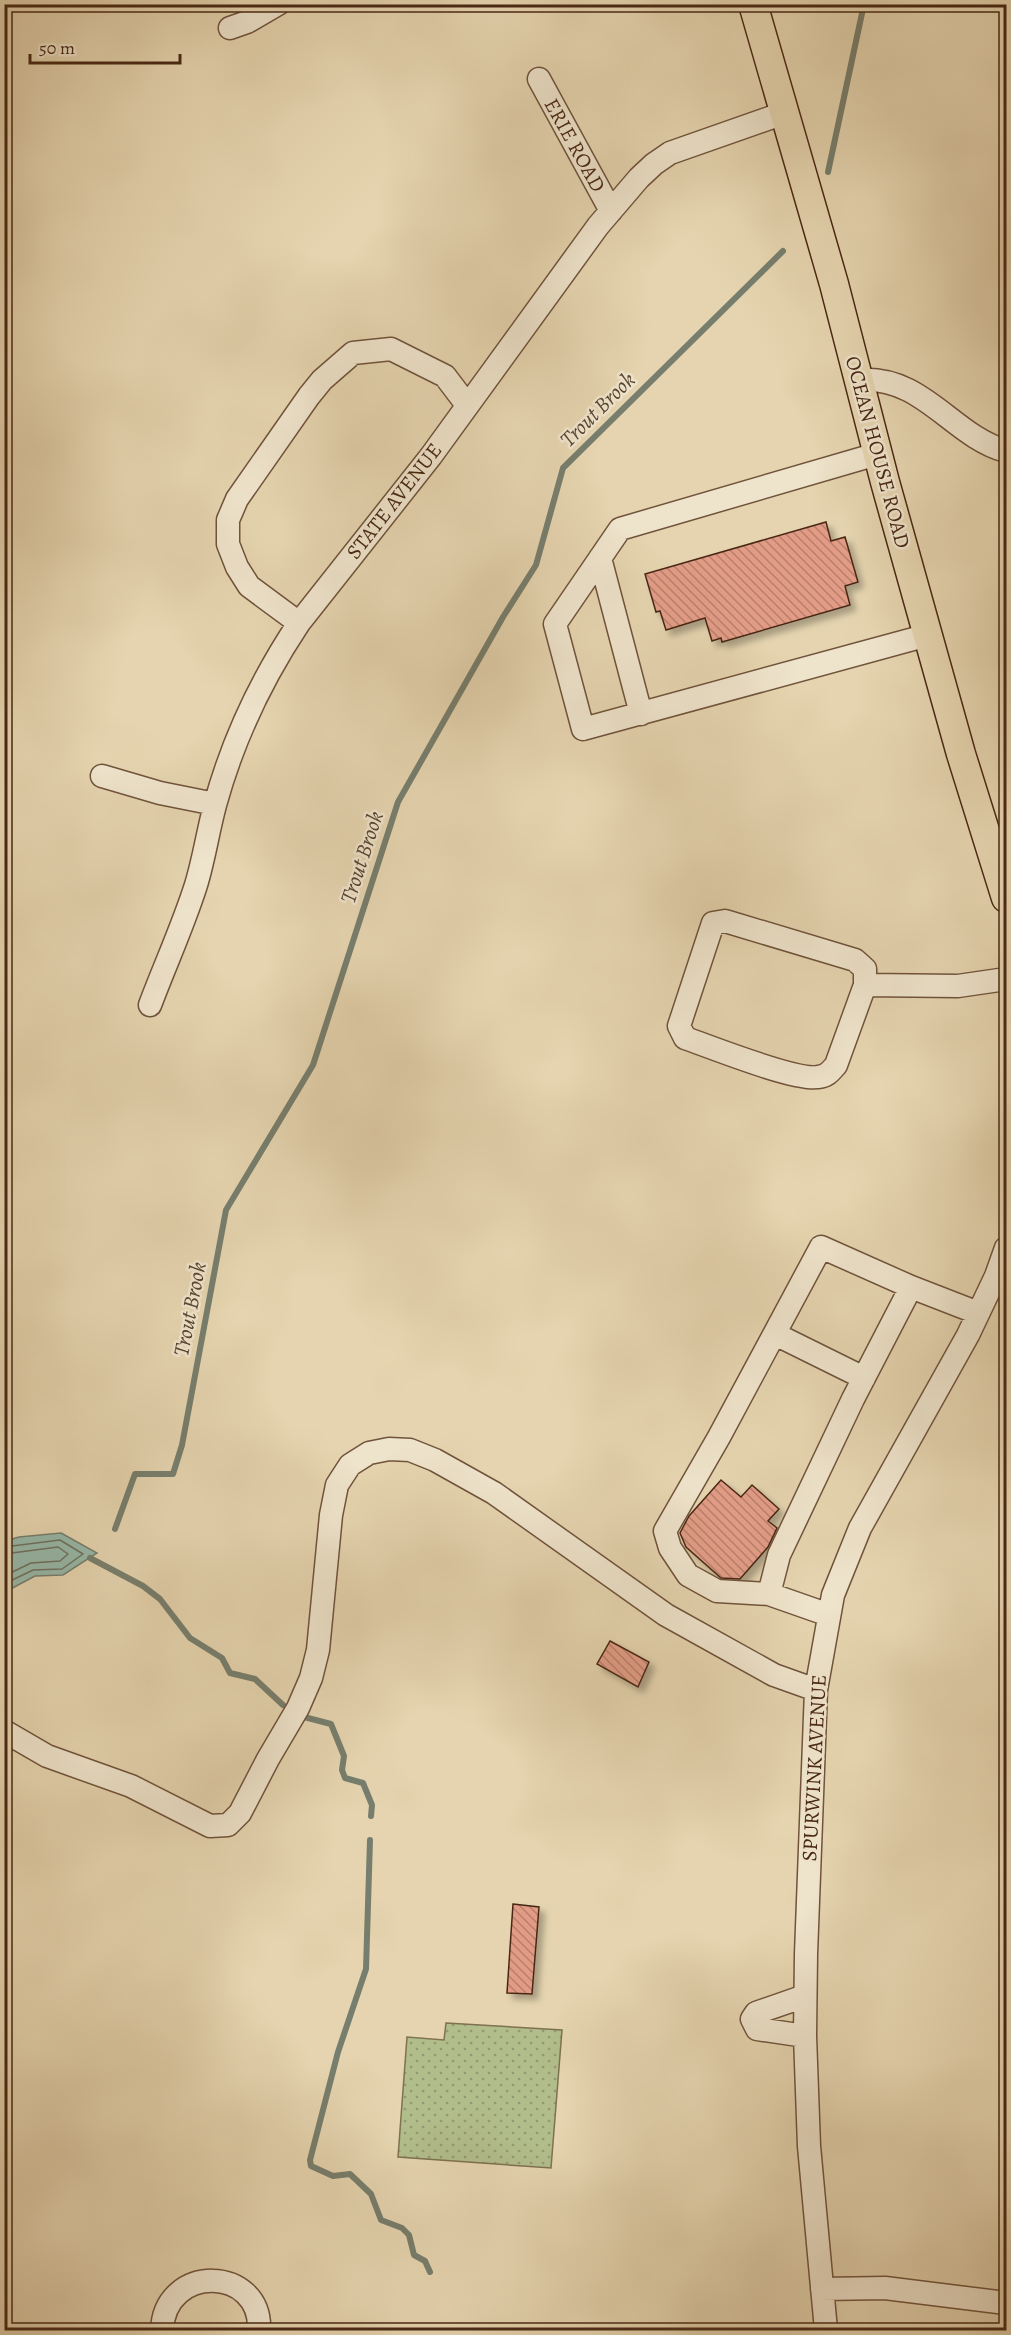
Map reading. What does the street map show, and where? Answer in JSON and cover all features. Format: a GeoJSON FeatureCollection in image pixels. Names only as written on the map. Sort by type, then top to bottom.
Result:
{"type":"FeatureCollection","features":[{"type":"Feature","properties":{"kind":"main road","name":"OCEAN HOUSE ROAD"},"geometry":{"type":"LineString","coordinates":[[753,4],[799,158],[961,754],[1006,898]]}},
{"type":"Feature","properties":{"kind":"street"},"geometry":{"type":"LineString","coordinates":[[230,28],[247,22],[278,4]]}},
{"type":"Feature","properties":{"kind":"street","name":"ERIE ROAD"},"geometry":{"type":"LineString","coordinates":[[539,79],[611,211]]}},
{"type":"Feature","properties":{"kind":"street","name":"STATE AVENUE"},"geometry":{"type":"LineString","coordinates":[[150,1005],[196,884],[215,804],[232,750],[249,708],[299,623],[431,456],[611,211],[654,164],[670,153],[784,113]]}},
{"type":"Feature","properties":{"kind":"street"},"geometry":{"type":"LineString","coordinates":[[299,623],[249,586],[237,567],[228,544],[228,520],[237,499],[315,388],[353,353],[391,349],[445,376],[467,405]]}},
{"type":"Feature","properties":{"kind":"street"},"geometry":{"type":"LineString","coordinates":[[859,380],[874,379],[892,382],[926,400],[986,442],[1006,451]]}},
{"type":"Feature","properties":{"kind":"street"},"geometry":{"type":"LineString","coordinates":[[878,454],[620,529],[555,624],[583,729],[928,635]]}},
{"type":"Feature","properties":{"kind":"street"},"geometry":{"type":"LineString","coordinates":[[600,558],[641,714]]}},
{"type":"Feature","properties":{"kind":"street"},"geometry":{"type":"LineString","coordinates":[[102,776],[160,793],[215,804]]}},
{"type":"Feature","properties":{"kind":"street"},"geometry":{"type":"LineString","coordinates":[[725,921],[855,960],[865,969],[865,985],[836,1065],[829,1075],[815,1078],[795,1075],[684,1038],[679,1026],[713,923],[725,921]]}},
{"type":"Feature","properties":{"kind":"street"},"geometry":{"type":"LineString","coordinates":[[865,985],[958,986],[1006,979]]}},
{"type":"Feature","properties":{"kind":"street"},"geometry":{"type":"LineString","coordinates":[[830,1616],[769,1594],[717,1591],[688,1575],[670,1548],[665,1531],[776,1334],[821,1247],[911,1287],[978,1313]]}},
{"type":"Feature","properties":{"kind":"street","name":"SPURWINK AVENUE"},"geometry":{"type":"LineString","coordinates":[[826,2331],[809,2146],[805,2036],[816,1690],[841,1571],[860,1528],[927,1411],[978,1313],[1006,1248]]}},
{"type":"Feature","properties":{"kind":"street"},"geometry":{"type":"LineString","coordinates":[[769,1594],[779,1555],[864,1378],[911,1287]]}},
{"type":"Feature","properties":{"kind":"street"},"geometry":{"type":"LineString","coordinates":[[776,1334],[864,1378]]}},
{"type":"Feature","properties":{"kind":"street"},"geometry":{"type":"LineString","coordinates":[[4,1731],[47,1756],[131,1786],[210,1826],[228,1825],[240,1813],[298,1708],[311,1678],[318,1650],[331,1515],[337,1485],[350,1465],[369,1453],[388,1449],[410,1450],[455,1471],[494,1493],[666,1616],[774,1675],[816,1690]]}},
{"type":"Feature","properties":{"kind":"street"},"geometry":{"type":"LineString","coordinates":[[805,2036],[758,2029],[752,2019],[756,2013],[806,1995]]}},
{"type":"Feature","properties":{"kind":"street"},"geometry":{"type":"LineString","coordinates":[[156,2330],[174,2296],[186,2287],[204,2280],[221,2281],[237,2288],[251,2301],[260,2320],[259,2331]]}},
{"type":"Feature","properties":{"kind":"street"},"geometry":{"type":"LineString","coordinates":[[822,2289],[885,2288],[1006,2303]]}},
{"type":"Feature","properties":{"kind":"green space"},"geometry":{"type":"Polygon","coordinates":[[[446,2023],[562,2030],[551,2168],[398,2157],[407,2037],[444,2040],[446,2023]]]}},
{"type":"Feature","properties":{"kind":"water"},"geometry":{"type":"Polygon","coordinates":[[[61,1533],[97,1553],[63,1575],[35,1576],[5,1592],[5,1541],[19,1537],[61,1533]]]}},
{"type":"Feature","properties":{"kind":"building"},"geometry":{"type":"Polygon","coordinates":[[[826,522],[831,541],[845,537],[858,582],[845,586],[850,605],[722,642],[721,638],[712,641],[705,618],[666,630],[660,611],[656,612],[645,574],[826,522]]]}},
{"type":"Feature","properties":{"kind":"building"},"geometry":{"type":"Polygon","coordinates":[[[721,1480],[741,1497],[752,1485],[779,1509],[768,1521],[777,1528],[768,1547],[740,1579],[721,1578],[686,1547],[680,1533],[689,1516],[721,1480]]]}},
{"type":"Feature","properties":{"kind":"building"},"geometry":{"type":"Polygon","coordinates":[[[610,1641],[649,1662],[638,1687],[597,1664],[610,1641]]]}},
{"type":"Feature","properties":{"kind":"building"},"geometry":{"type":"Polygon","coordinates":[[[513,1904],[539,1907],[532,1994],[507,1993],[513,1904]]]}},
{"type":"Feature","properties":{"kind":"waterway","name":"Trout Brook"},"geometry":{"type":"LineString","coordinates":[[828,172],[864,4]]}},
{"type":"Feature","properties":{"kind":"waterway","name":"Trout Brook"},"geometry":{"type":"LineString","coordinates":[[115,1529],[135,1474],[173,1474],[182,1445],[226,1210],[313,1065],[398,802],[503,617],[536,565],[563,468],[783,251]]}},
{"type":"Feature","properties":{"kind":"waterway"},"geometry":{"type":"LineString","coordinates":[[90,1558],[143,1586],[160,1599],[190,1638],[222,1658],[230,1673],[255,1679],[283,1705]]}},
{"type":"Feature","properties":{"kind":"waterway"},"geometry":{"type":"LineString","coordinates":[[304,1717],[331,1724],[344,1756],[342,1770],[345,1778],[363,1783],[372,1805],[371,1816]]}},
{"type":"Feature","properties":{"kind":"waterway"},"geometry":{"type":"LineString","coordinates":[[370,1840],[366,1969],[338,2052],[310,2160],[311,2166],[333,2176],[350,2174],[371,2194],[381,2220],[402,2228],[409,2235],[414,2255],[425,2261],[430,2272]]}}]}
